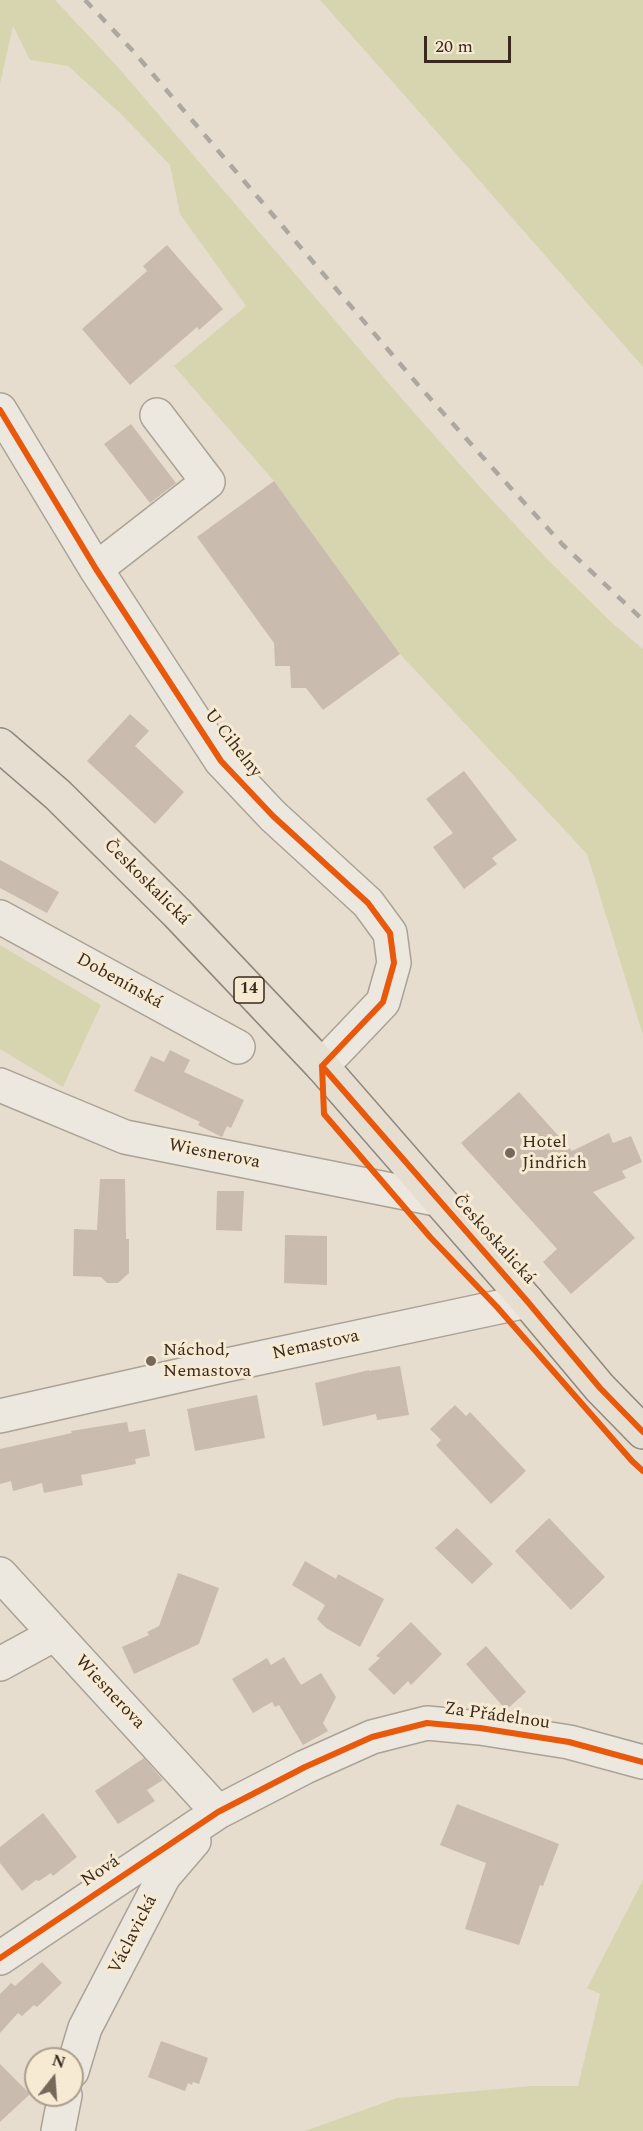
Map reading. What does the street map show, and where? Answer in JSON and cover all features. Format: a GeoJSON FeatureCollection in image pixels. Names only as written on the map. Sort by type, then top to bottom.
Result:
{"type":"FeatureCollection","features":[{"type":"Feature","properties":{"kind":"main road","name":"Českoskalická"},"geometry":{"type":"LineString","coordinates":[[0,744],[58,795],[160,896],[322,1066],[600,1388],[643,1432]]}},
{"type":"Feature","properties":{"kind":"street","name":"U Cihelny"},"geometry":{"type":"LineString","coordinates":[[0,410],[96,569],[221,761],[273,816],[368,903],[390,933],[394,963],[383,1002],[322,1066]]}},
{"type":"Feature","properties":{"kind":"street"},"geometry":{"type":"LineString","coordinates":[[96,569],[208,482],[157,415]]}},
{"type":"Feature","properties":{"kind":"street","name":"Dobenínská"},"geometry":{"type":"LineString","coordinates":[[0,917],[237,1047]]}},
{"type":"Feature","properties":{"kind":"street","name":"Wiesnerova"},"geometry":{"type":"LineString","coordinates":[[0,1085],[125,1137],[436,1199]]}},
{"type":"Feature","properties":{"kind":"street","name":"Nemastova"},"geometry":{"type":"LineString","coordinates":[[0,1416],[233,1363],[527,1301]]}},
{"type":"Feature","properties":{"kind":"street","name":"Wiesnerova"},"geometry":{"type":"LineString","coordinates":[[0,1574],[218,1812]]}},
{"type":"Feature","properties":{"kind":"street"},"geometry":{"type":"LineString","coordinates":[[0,1664],[55,1634]]}},
{"type":"Feature","properties":{"kind":"street","name":"Za Přádelnou"},"geometry":{"type":"LineString","coordinates":[[218,1812],[304,1767],[372,1737],[427,1723],[480,1728],[569,1742],[643,1762]]}},
{"type":"Feature","properties":{"kind":"street","name":"Nová"},"geometry":{"type":"LineString","coordinates":[[0,1958],[218,1812]]}},
{"type":"Feature","properties":{"kind":"street","name":"Václavická"},"geometry":{"type":"LineString","coordinates":[[79,2047],[85,2028],[164,1876],[218,1812]]}},
{"type":"Feature","properties":{"kind":"street"},"geometry":{"type":"LineString","coordinates":[[58,2131],[63,2107]]}},
{"type":"Feature","properties":{"kind":"shaded area"},"geometry":{"type":"Polygon","coordinates":[[[0,0],[55,0],[117,66],[480,487],[548,560],[611,622],[643,649],[643,1035],[587,854],[400,654],[274,481],[174,366],[246,306],[180,214],[170,165],[121,114],[68,66],[30,60],[13,26],[0,84],[0,0]]]}},
{"type":"Feature","properties":{"kind":"shaded area"},"geometry":{"type":"Polygon","coordinates":[[[320,0],[643,0],[643,367],[421,114],[320,0]]]}},
{"type":"Feature","properties":{"kind":"shaded area"},"geometry":{"type":"Polygon","coordinates":[[[0,945],[101,1005],[63,1087],[0,1049],[0,945]]]}},
{"type":"Feature","properties":{"kind":"shaded area"},"geometry":{"type":"Polygon","coordinates":[[[643,1880],[643,2131],[305,2131],[397,2098],[532,2086],[578,2086],[600,1994],[587,1988],[643,1880]]]}},
{"type":"Feature","properties":{"kind":"building"},"geometry":{"type":"Polygon","coordinates":[[[167,245],[223,309],[199,330],[197,327],[130,385],[82,329],[147,271],[143,266],[167,245]]]}},
{"type":"Feature","properties":{"kind":"building"},"geometry":{"type":"Polygon","coordinates":[[[131,424],[176,483],[150,503],[104,444],[131,424]]]}},
{"type":"Feature","properties":{"kind":"building"},"geometry":{"type":"Polygon","coordinates":[[[274,481],[400,654],[323,710],[306,688],[291,688],[290,666],[275,666],[274,643],[197,537],[274,481]]]}},
{"type":"Feature","properties":{"kind":"building"},"geometry":{"type":"Polygon","coordinates":[[[130,714],[149,731],[135,746],[184,792],[155,824],[87,761],[130,714]]]}},
{"type":"Feature","properties":{"kind":"building"},"geometry":{"type":"Polygon","coordinates":[[[464,771],[517,840],[492,858],[497,864],[464,889],[433,847],[453,833],[426,799],[464,771]]]}},
{"type":"Feature","properties":{"kind":"building"},"geometry":{"type":"Polygon","coordinates":[[[0,860],[59,892],[47,913],[0,888],[0,860]]]}},
{"type":"Feature","properties":{"kind":"building"},"geometry":{"type":"Polygon","coordinates":[[[170,1050],[190,1060],[184,1072],[244,1100],[231,1128],[227,1126],[222,1137],[198,1125],[200,1122],[134,1091],[151,1056],[164,1062],[170,1050]]]}},
{"type":"Feature","properties":{"kind":"building"},"geometry":{"type":"Polygon","coordinates":[[[519,1092],[572,1151],[609,1133],[613,1143],[631,1136],[642,1162],[622,1171],[626,1178],[593,1192],[635,1238],[571,1294],[543,1262],[557,1249],[461,1143],[519,1092]]]}},
{"type":"Feature","properties":{"kind":"building"},"geometry":{"type":"Polygon","coordinates":[[[100,1179],[125,1179],[129,1273],[118,1283],[107,1283],[101,1277],[73,1276],[74,1229],[97,1230],[100,1179]]]}},
{"type":"Feature","properties":{"kind":"building"},"geometry":{"type":"Polygon","coordinates":[[[217,1191],[244,1191],[242,1231],[216,1230],[217,1191]]]}},
{"type":"Feature","properties":{"kind":"building"},"geometry":{"type":"Polygon","coordinates":[[[285,1235],[327,1236],[327,1285],[284,1283],[285,1235]]]}},
{"type":"Feature","properties":{"kind":"building"},"geometry":{"type":"Polygon","coordinates":[[[400,1366],[409,1415],[377,1420],[376,1414],[323,1426],[315,1383],[369,1370],[400,1366]]]}},
{"type":"Feature","properties":{"kind":"building"},"geometry":{"type":"Polygon","coordinates":[[[257,1395],[265,1438],[195,1451],[187,1409],[257,1395]]]}},
{"type":"Feature","properties":{"kind":"building"},"geometry":{"type":"Polygon","coordinates":[[[455,1405],[466,1416],[470,1412],[526,1471],[491,1504],[436,1445],[441,1440],[430,1429],[455,1405]]]}},
{"type":"Feature","properties":{"kind":"building"},"geometry":{"type":"Polygon","coordinates":[[[127,1422],[129,1432],[145,1429],[150,1456],[135,1459],[136,1464],[81,1475],[83,1485],[44,1493],[42,1483],[13,1491],[11,1481],[0,1484],[0,1449],[72,1433],[71,1431],[127,1422]]]}},
{"type":"Feature","properties":{"kind":"building"},"geometry":{"type":"Polygon","coordinates":[[[549,1518],[605,1577],[571,1610],[515,1551],[549,1518]]]}},
{"type":"Feature","properties":{"kind":"building"},"geometry":{"type":"Polygon","coordinates":[[[457,1528],[493,1564],[472,1584],[435,1548],[457,1528]]]}},
{"type":"Feature","properties":{"kind":"building"},"geometry":{"type":"Polygon","coordinates":[[[305,1561],[336,1579],[338,1574],[384,1599],[360,1647],[326,1628],[317,1619],[325,1605],[292,1585],[305,1561]]]}},
{"type":"Feature","properties":{"kind":"building"},"geometry":{"type":"Polygon","coordinates":[[[178,1573],[219,1588],[199,1644],[134,1674],[122,1647],[149,1635],[147,1632],[159,1626],[178,1573]]]}},
{"type":"Feature","properties":{"kind":"building"},"geometry":{"type":"Polygon","coordinates":[[[411,1622],[442,1654],[411,1685],[408,1681],[394,1695],[368,1669],[380,1658],[376,1656],[411,1622]]]}},
{"type":"Feature","properties":{"kind":"building"},"geometry":{"type":"Polygon","coordinates":[[[486,1646],[526,1692],[506,1710],[466,1664],[486,1646]]]}},
{"type":"Feature","properties":{"kind":"building"},"geometry":{"type":"Polygon","coordinates":[[[284,1657],[301,1685],[321,1673],[336,1697],[323,1723],[328,1731],[303,1745],[279,1705],[275,1707],[272,1702],[253,1713],[232,1679],[267,1658],[271,1665],[284,1657]]]}},
{"type":"Feature","properties":{"kind":"building"},"geometry":{"type":"Polygon","coordinates":[[[144,1758],[163,1780],[147,1790],[155,1801],[118,1824],[95,1791],[144,1758]]]}},
{"type":"Feature","properties":{"kind":"building"},"geometry":{"type":"Polygon","coordinates":[[[457,1804],[559,1844],[543,1886],[540,1885],[519,1945],[465,1929],[486,1863],[440,1845],[457,1804]]]}},
{"type":"Feature","properties":{"kind":"building"},"geometry":{"type":"Polygon","coordinates":[[[43,1813],[77,1857],[53,1876],[51,1873],[39,1881],[36,1880],[22,1891],[0,1863],[0,1847],[43,1813]]]}},
{"type":"Feature","properties":{"kind":"building"},"geometry":{"type":"Polygon","coordinates":[[[42,1962],[62,1983],[37,2007],[34,2005],[22,2016],[18,2013],[0,2033],[0,1994],[11,1983],[15,1986],[42,1962]]]}},
{"type":"Feature","properties":{"kind":"building"},"geometry":{"type":"Polygon","coordinates":[[[161,2041],[208,2058],[199,2084],[188,2083],[185,2091],[148,2077],[161,2041]]]}},
{"type":"Feature","properties":{"kind":"building"},"geometry":{"type":"Polygon","coordinates":[[[0,2064],[24,2088],[24,2100],[0,2122],[0,2064]]]}},
{"type":"Feature","properties":{"kind":"railway"},"geometry":{"type":"LineString","coordinates":[[85,0],[133,51],[419,386],[497,473],[563,545],[643,620]]}},
{"type":"Feature","properties":{"kind":"cycle path"},"geometry":{"type":"LineString","coordinates":[[0,410],[96,569],[221,761],[273,816],[368,903],[390,933],[394,963],[383,1002],[322,1066]]}},
{"type":"Feature","properties":{"kind":"cycle path"},"geometry":{"type":"LineString","coordinates":[[322,1066],[324,1114],[430,1237],[497,1307],[643,1471]]}},
{"type":"Feature","properties":{"kind":"cycle path"},"geometry":{"type":"LineString","coordinates":[[322,1066],[600,1388],[643,1432]]}},
{"type":"Feature","properties":{"kind":"cycle path"},"geometry":{"type":"LineString","coordinates":[[0,1958],[218,1812],[305,1767],[372,1737],[427,1723],[480,1728],[569,1742],[643,1762]]}},
{"type":"Feature","properties":{"kind":"place","name":"Hotel Jindřich"},"geometry":{"type":"Point","coordinates":[510,1153]}},
{"type":"Feature","properties":{"kind":"place","name":"Náchod, Nemastova"},"geometry":{"type":"Point","coordinates":[151,1361]}}]}
